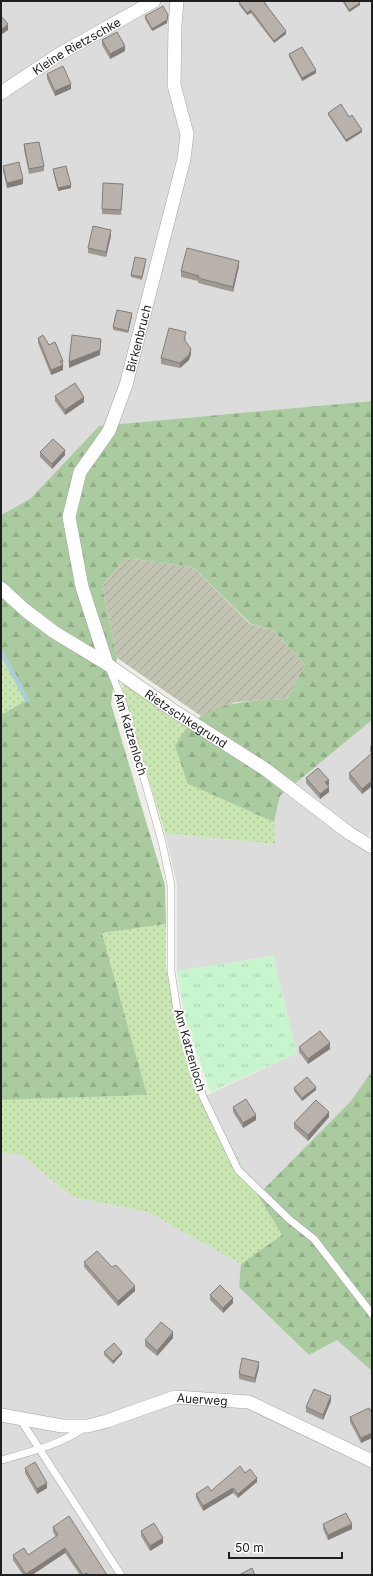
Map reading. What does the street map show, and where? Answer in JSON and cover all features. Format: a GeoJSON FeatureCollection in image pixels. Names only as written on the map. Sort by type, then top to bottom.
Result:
{"type":"FeatureCollection","features":[{"type":"Feature","properties":{"kind":"street","name":"Kleine Rietzschke"},"geometry":{"type":"LineString","coordinates":[[1,92],[46,62],[154,1]]}},
{"type":"Feature","properties":{"kind":"street","name":"Birkenbruch"},"geometry":{"type":"LineString","coordinates":[[107,664],[82,587],[69,517],[80,472],[109,431],[126,385],[184,159],[187,134],[174,85],[177,1]]}},
{"type":"Feature","properties":{"kind":"street","name":"Rietzschkegrund"},"geometry":{"type":"LineString","coordinates":[[1,588],[25,610],[54,632],[107,664],[174,711],[265,769],[349,833],[372,847]]}},
{"type":"Feature","properties":{"kind":"street","name":"Auerweg"},"geometry":{"type":"LineString","coordinates":[[1,1415],[62,1426],[88,1426],[107,1421],[175,1397],[249,1402],[372,1461]]}},
{"type":"Feature","properties":{"kind":"lane","name":"Am Katzenloch"},"geometry":{"type":"LineString","coordinates":[[107,664],[122,703],[162,842],[171,885],[171,970],[178,1016],[203,1097],[238,1170],[290,1220],[314,1239],[372,1314]]}},
{"type":"Feature","properties":{"kind":"lane"},"geometry":{"type":"LineString","coordinates":[[20,1419],[121,1575]]}},
{"type":"Feature","properties":{"kind":"lane"},"geometry":{"type":"LineString","coordinates":[[1,1460],[70,1438],[88,1426]]}},
{"type":"Feature","properties":{"kind":"shaded area"},"geometry":{"type":"Polygon","coordinates":[[[1,1],[372,1],[372,401],[99,426],[30,499],[1,515],[1,1]]]}},
{"type":"Feature","properties":{"kind":"shaded area"},"geometry":{"type":"Polygon","coordinates":[[[125,558],[193,567],[250,624],[273,630],[305,665],[287,699],[236,702],[201,716],[117,658],[102,586],[125,558]]]}},
{"type":"Feature","properties":{"kind":"shaded area"},"geometry":{"type":"Polygon","coordinates":[[[372,720],[372,829],[360,847],[372,854],[372,1575],[1,1575],[1,1153],[20,1154],[73,1197],[148,1212],[241,1264],[281,1236],[203,1097],[297,1053],[273,956],[177,971],[177,884],[165,833],[275,844],[274,822],[280,796],[372,720]]]}},
{"type":"Feature","properties":{"kind":"green space"},"geometry":{"type":"Polygon","coordinates":[[[372,401],[372,720],[280,796],[274,822],[188,784],[175,746],[189,726],[199,717],[211,711],[235,704],[261,700],[287,699],[305,665],[273,630],[251,624],[193,567],[125,558],[102,586],[117,658],[111,704],[165,885],[166,924],[102,933],[147,1095],[1,1100],[1,715],[27,700],[1,651],[1,515],[30,499],[99,426],[372,401]]]}},
{"type":"Feature","properties":{"kind":"green space"},"geometry":{"type":"Polygon","coordinates":[[[1,651],[27,700],[1,715],[1,651]]]}},
{"type":"Feature","properties":{"kind":"green space"},"geometry":{"type":"Polygon","coordinates":[[[122,680],[188,727],[188,784],[274,822],[275,844],[165,833],[123,692],[122,680]]]}},
{"type":"Feature","properties":{"kind":"green space"},"geometry":{"type":"Polygon","coordinates":[[[166,924],[166,969],[171,971],[178,1016],[203,1097],[282,1236],[241,1264],[148,1212],[73,1197],[20,1154],[1,1153],[1,1100],[147,1095],[102,933],[166,924]]]}},
{"type":"Feature","properties":{"kind":"green space"},"geometry":{"type":"Polygon","coordinates":[[[273,956],[297,1053],[210,1092],[185,1017],[177,971],[273,956]]]}},
{"type":"Feature","properties":{"kind":"green space"},"geometry":{"type":"Polygon","coordinates":[[[372,1071],[372,1371],[337,1340],[309,1355],[239,1287],[241,1264],[282,1235],[258,1195],[351,1101],[372,1071]]]}},
{"type":"Feature","properties":{"kind":"building"},"geometry":{"type":"Polygon","coordinates":[[[263,1],[286,31],[274,41],[251,10],[247,13],[239,2],[263,1]]]}},
{"type":"Feature","properties":{"kind":"building"},"geometry":{"type":"Polygon","coordinates":[[[344,1],[359,1],[360,3],[349,10],[344,1]]]}},
{"type":"Feature","properties":{"kind":"building"},"geometry":{"type":"Polygon","coordinates":[[[163,6],[168,15],[167,20],[152,29],[145,16],[163,6]]]}},
{"type":"Feature","properties":{"kind":"building"},"geometry":{"type":"Polygon","coordinates":[[[1,16],[8,24],[1,30],[1,16]]]}},
{"type":"Feature","properties":{"kind":"building"},"geometry":{"type":"Polygon","coordinates":[[[117,32],[125,46],[110,54],[102,40],[117,32]]]}},
{"type":"Feature","properties":{"kind":"building"},"geometry":{"type":"Polygon","coordinates":[[[302,47],[316,70],[302,78],[289,54],[302,47]]]}},
{"type":"Feature","properties":{"kind":"building"},"geometry":{"type":"Polygon","coordinates":[[[63,66],[71,84],[55,91],[47,74],[63,66]]]}},
{"type":"Feature","properties":{"kind":"building"},"geometry":{"type":"Polygon","coordinates":[[[341,104],[349,117],[352,115],[362,130],[346,140],[328,113],[341,104]]]}},
{"type":"Feature","properties":{"kind":"building"},"geometry":{"type":"Polygon","coordinates":[[[39,142],[44,166],[29,169],[24,144],[39,142]]]}},
{"type":"Feature","properties":{"kind":"building"},"geometry":{"type":"Polygon","coordinates":[[[19,162],[23,179],[7,183],[3,166],[19,162]]]}},
{"type":"Feature","properties":{"kind":"building"},"geometry":{"type":"Polygon","coordinates":[[[66,166],[71,185],[58,188],[53,169],[66,166]]]}},
{"type":"Feature","properties":{"kind":"building"},"geometry":{"type":"Polygon","coordinates":[[[103,183],[123,184],[121,210],[102,209],[103,183]]]}},
{"type":"Feature","properties":{"kind":"building"},"geometry":{"type":"Polygon","coordinates":[[[93,226],[111,230],[106,252],[88,248],[93,226]]]}},
{"type":"Feature","properties":{"kind":"building"},"geometry":{"type":"Polygon","coordinates":[[[187,248],[239,261],[233,287],[198,278],[199,276],[181,271],[187,248]]]}},
{"type":"Feature","properties":{"kind":"building"},"geometry":{"type":"Polygon","coordinates":[[[135,257],[146,259],[142,277],[131,275],[135,257]]]}},
{"type":"Feature","properties":{"kind":"building"},"geometry":{"type":"Polygon","coordinates":[[[117,310],[132,313],[128,331],[113,327],[117,310]]]}},
{"type":"Feature","properties":{"kind":"building"},"geometry":{"type":"Polygon","coordinates":[[[169,328],[186,332],[184,339],[191,349],[189,355],[180,363],[161,358],[169,328]]]}},
{"type":"Feature","properties":{"kind":"building"},"geometry":{"type":"Polygon","coordinates":[[[43,335],[49,345],[55,342],[63,361],[60,361],[63,365],[51,370],[38,338],[43,335]]]}},
{"type":"Feature","properties":{"kind":"building"},"geometry":{"type":"Polygon","coordinates":[[[72,335],[101,339],[100,350],[69,362],[72,335]]]}},
{"type":"Feature","properties":{"kind":"building"},"geometry":{"type":"Polygon","coordinates":[[[75,383],[84,397],[65,410],[55,396],[75,383]]]}},
{"type":"Feature","properties":{"kind":"building"},"geometry":{"type":"Polygon","coordinates":[[[53,439],[65,450],[52,464],[40,452],[53,439]]]}},
{"type":"Feature","properties":{"kind":"building"},"geometry":{"type":"Polygon","coordinates":[[[372,753],[372,781],[362,789],[349,773],[372,753]]]}},
{"type":"Feature","properties":{"kind":"building"},"geometry":{"type":"Polygon","coordinates":[[[318,768],[329,780],[325,782],[329,787],[320,794],[306,778],[318,768]]]}},
{"type":"Feature","properties":{"kind":"building"},"geometry":{"type":"Polygon","coordinates":[[[320,1031],[330,1043],[308,1059],[299,1047],[320,1031]]]}},
{"type":"Feature","properties":{"kind":"building"},"geometry":{"type":"Polygon","coordinates":[[[307,1077],[316,1087],[302,1098],[294,1088],[307,1077]]]}},
{"type":"Feature","properties":{"kind":"building"},"geometry":{"type":"Polygon","coordinates":[[[246,1099],[256,1115],[243,1123],[233,1107],[246,1099]]]}},
{"type":"Feature","properties":{"kind":"building"},"geometry":{"type":"Polygon","coordinates":[[[316,1100],[329,1112],[308,1135],[294,1123],[316,1100]]]}},
{"type":"Feature","properties":{"kind":"building"},"geometry":{"type":"Polygon","coordinates":[[[97,1251],[112,1267],[116,1265],[135,1286],[118,1301],[84,1262],[97,1251]]]}},
{"type":"Feature","properties":{"kind":"building"},"geometry":{"type":"Polygon","coordinates":[[[220,1285],[233,1298],[223,1308],[210,1295],[220,1285]]]}},
{"type":"Feature","properties":{"kind":"building"},"geometry":{"type":"Polygon","coordinates":[[[161,1322],[173,1332],[157,1351],[145,1340],[161,1322]]]}},
{"type":"Feature","properties":{"kind":"building"},"geometry":{"type":"Polygon","coordinates":[[[114,1343],[122,1352],[113,1361],[104,1352],[114,1343]]]}},
{"type":"Feature","properties":{"kind":"building"},"geometry":{"type":"Polygon","coordinates":[[[242,1358],[259,1362],[255,1378],[239,1374],[242,1358]]]}},
{"type":"Feature","properties":{"kind":"building"},"geometry":{"type":"Polygon","coordinates":[[[314,1389],[331,1396],[323,1415],[306,1407],[314,1389]]]}},
{"type":"Feature","properties":{"kind":"building"},"geometry":{"type":"Polygon","coordinates":[[[369,1408],[372,1413],[372,1433],[361,1438],[350,1417],[369,1408]]]}},
{"type":"Feature","properties":{"kind":"building"},"geometry":{"type":"Polygon","coordinates":[[[35,1462],[47,1483],[37,1489],[25,1468],[35,1462]]]}},
{"type":"Feature","properties":{"kind":"building"},"geometry":{"type":"Polygon","coordinates":[[[240,1466],[245,1473],[250,1469],[257,1478],[238,1494],[233,1488],[203,1506],[196,1494],[208,1486],[211,1491],[240,1466]]]}},
{"type":"Feature","properties":{"kind":"building"},"geometry":{"type":"Polygon","coordinates":[[[346,1513],[352,1524],[328,1535],[323,1524],[346,1513]]]}},
{"type":"Feature","properties":{"kind":"building"},"geometry":{"type":"Polygon","coordinates":[[[69,1516],[107,1575],[88,1575],[87,1573],[83,1575],[65,1548],[26,1574],[13,1555],[24,1548],[28,1555],[58,1535],[53,1527],[69,1516]]]}},
{"type":"Feature","properties":{"kind":"building"},"geometry":{"type":"Polygon","coordinates":[[[154,1523],[163,1538],[150,1546],[141,1531],[154,1523]]]}},
{"type":"Feature","properties":{"kind":"building"},"geometry":{"type":"Polygon","coordinates":[[[252,1568],[255,1575],[239,1575],[252,1568]]]}},
{"type":"Feature","properties":{"kind":"waterway"},"geometry":{"type":"LineString","coordinates":[[1,651],[27,700]]}}]}
